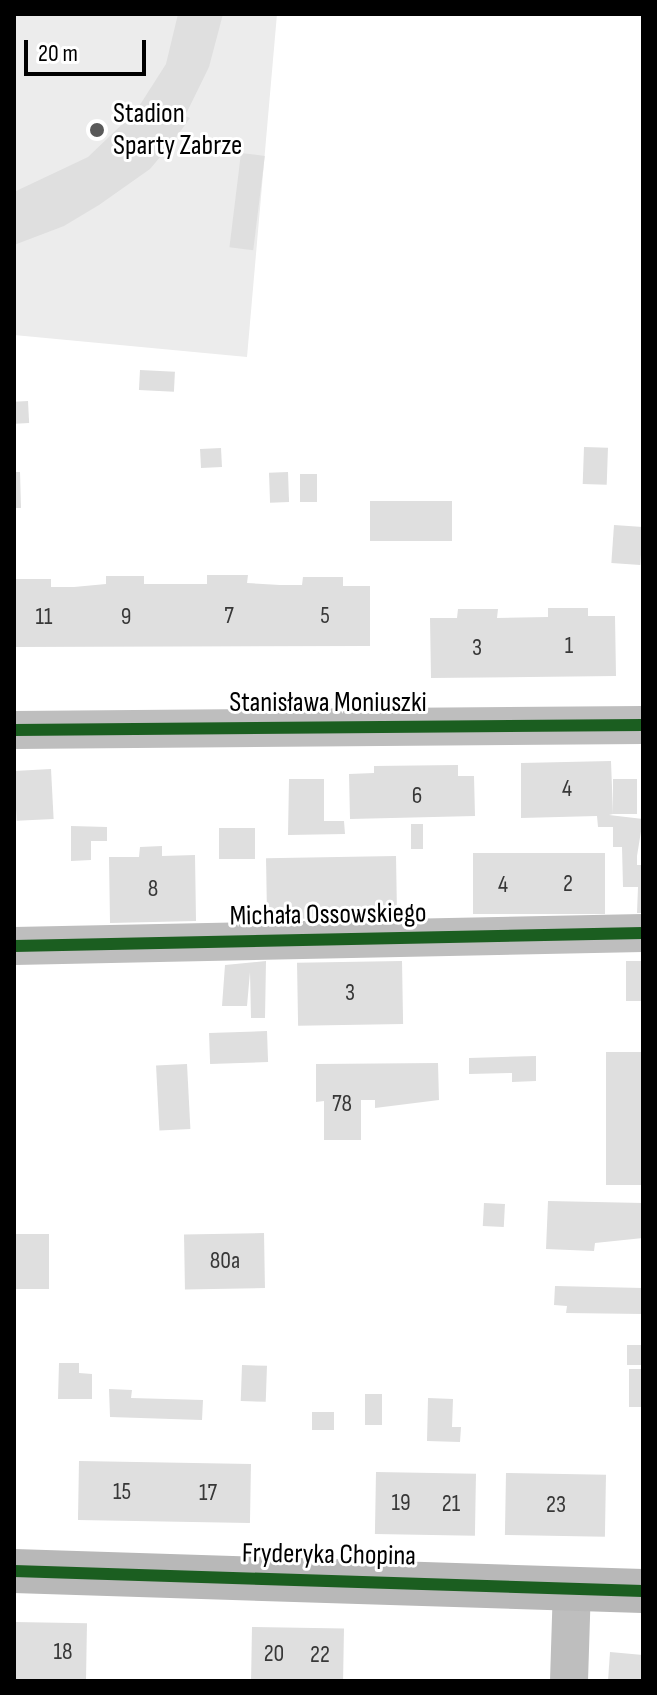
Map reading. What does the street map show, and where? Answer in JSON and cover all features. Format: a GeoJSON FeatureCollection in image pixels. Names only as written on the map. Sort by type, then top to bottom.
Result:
{"type":"FeatureCollection","features":[{"type":"Feature","properties":{"kind":"street","name":"Stanisława Moniuszki"},"geometry":{"type":"LineString","coordinates":[[14,730],[643,725]]}},
{"type":"Feature","properties":{"kind":"street","name":"Michała Ossowskiego"},"geometry":{"type":"LineString","coordinates":[[14,946],[643,933]]}},
{"type":"Feature","properties":{"kind":"street","name":"Fryderyka Chopina"},"geometry":{"type":"LineString","coordinates":[[14,1571],[643,1591]]}},
{"type":"Feature","properties":{"kind":"street"},"geometry":{"type":"LineString","coordinates":[[569,1681],[572,1587]]}},
{"type":"Feature","properties":{"kind":"shaded area"},"geometry":{"type":"Polygon","coordinates":[[[14,14],[277,14],[247,357],[14,335],[14,14]]]}},
{"type":"Feature","properties":{"kind":"building"},"geometry":{"type":"Polygon","coordinates":[[[178,14],[223,14],[209,67],[185,116],[190,118],[150,169],[64,226],[14,245],[14,192],[88,157],[136,111],[166,64],[178,14]]]}},
{"type":"Feature","properties":{"kind":"building"},"geometry":{"type":"Polygon","coordinates":[[[241,153],[265,156],[253,250],[229,247],[241,153]]]}},
{"type":"Feature","properties":{"kind":"building"},"geometry":{"type":"Polygon","coordinates":[[[140,370],[175,372],[174,392],[139,390],[140,370]]]}},
{"type":"Feature","properties":{"kind":"building"},"geometry":{"type":"Polygon","coordinates":[[[28,401],[29,423],[15,424],[14,402],[28,401]]]}},
{"type":"Feature","properties":{"kind":"building"},"geometry":{"type":"Polygon","coordinates":[[[584,447],[608,448],[607,485],[583,484],[584,447]]]}},
{"type":"Feature","properties":{"kind":"building"},"geometry":{"type":"Polygon","coordinates":[[[221,448],[222,467],[201,468],[200,449],[221,448]]]}},
{"type":"Feature","properties":{"kind":"building"},"geometry":{"type":"Polygon","coordinates":[[[14,472],[20,472],[21,508],[14,508],[14,472]]]}},
{"type":"Feature","properties":{"kind":"building"},"geometry":{"type":"Polygon","coordinates":[[[288,472],[289,502],[270,503],[269,473],[288,472]]]}},
{"type":"Feature","properties":{"kind":"building"},"geometry":{"type":"Polygon","coordinates":[[[300,474],[317,474],[317,502],[300,502],[300,474]]]}},
{"type":"Feature","properties":{"kind":"building"},"geometry":{"type":"Polygon","coordinates":[[[370,501],[452,501],[452,541],[370,541],[370,501]]]}},
{"type":"Feature","properties":{"kind":"building"},"geometry":{"type":"Polygon","coordinates":[[[614,525],[643,527],[640,565],[611,563],[614,525]]]}},
{"type":"Feature","properties":{"kind":"building"},"geometry":{"type":"Polygon","coordinates":[[[207,575],[248,575],[247,583],[280,585],[302,585],[303,577],[343,577],[343,586],[370,586],[370,646],[14,647],[14,579],[51,579],[51,587],[74,587],[106,584],[106,576],[144,576],[144,584],[207,584],[207,575]]]}},
{"type":"Feature","properties":{"kind":"building"},"geometry":{"type":"Polygon","coordinates":[[[548,608],[588,608],[588,616],[615,616],[616,676],[431,678],[430,618],[457,618],[458,609],[498,609],[497,618],[548,617],[548,608]]]}},
{"type":"Feature","properties":{"kind":"building"},"geometry":{"type":"Polygon","coordinates":[[[611,761],[613,814],[609,815],[643,819],[637,865],[643,865],[643,913],[637,913],[638,887],[623,887],[622,847],[613,847],[613,827],[598,827],[597,816],[521,818],[521,763],[611,761]]]}},
{"type":"Feature","properties":{"kind":"building"},"geometry":{"type":"Polygon","coordinates":[[[458,765],[458,776],[474,776],[475,816],[350,819],[349,774],[374,773],[374,766],[458,765]]]}},
{"type":"Feature","properties":{"kind":"building"},"geometry":{"type":"Polygon","coordinates":[[[51,769],[54,819],[17,821],[14,771],[51,769]]]}},
{"type":"Feature","properties":{"kind":"building"},"geometry":{"type":"Polygon","coordinates":[[[289,779],[324,779],[324,821],[344,821],[345,834],[288,835],[289,779]]]}},
{"type":"Feature","properties":{"kind":"building"},"geometry":{"type":"Polygon","coordinates":[[[613,779],[637,779],[637,814],[613,814],[613,779]]]}},
{"type":"Feature","properties":{"kind":"building"},"geometry":{"type":"Polygon","coordinates":[[[411,824],[423,824],[423,849],[411,849],[411,824]]]}},
{"type":"Feature","properties":{"kind":"building"},"geometry":{"type":"Polygon","coordinates":[[[71,826],[107,827],[107,841],[91,841],[91,860],[71,861],[71,826]]]}},
{"type":"Feature","properties":{"kind":"building"},"geometry":{"type":"Polygon","coordinates":[[[219,828],[255,828],[255,859],[219,859],[219,828]]]}},
{"type":"Feature","properties":{"kind":"building"},"geometry":{"type":"Polygon","coordinates":[[[162,846],[162,856],[195,855],[196,921],[110,923],[109,857],[139,857],[140,847],[162,846]]]}},
{"type":"Feature","properties":{"kind":"building"},"geometry":{"type":"Polygon","coordinates":[[[473,853],[605,853],[605,914],[473,914],[473,853]]]}},
{"type":"Feature","properties":{"kind":"building"},"geometry":{"type":"Polygon","coordinates":[[[396,856],[397,917],[267,919],[266,858],[396,856]]]}},
{"type":"Feature","properties":{"kind":"building"},"geometry":{"type":"Polygon","coordinates":[[[266,961],[265,1018],[251,1018],[250,972],[247,1006],[222,1006],[225,965],[266,961]]]}},
{"type":"Feature","properties":{"kind":"building"},"geometry":{"type":"Polygon","coordinates":[[[402,961],[403,1024],[298,1026],[297,963],[402,961]]]}},
{"type":"Feature","properties":{"kind":"building"},"geometry":{"type":"Polygon","coordinates":[[[626,961],[643,961],[643,1001],[626,1001],[626,961]]]}},
{"type":"Feature","properties":{"kind":"building"},"geometry":{"type":"Polygon","coordinates":[[[267,1031],[268,1062],[210,1064],[209,1033],[267,1031]]]}},
{"type":"Feature","properties":{"kind":"building"},"geometry":{"type":"Polygon","coordinates":[[[606,1052],[643,1052],[643,1185],[606,1185],[606,1052]]]}},
{"type":"Feature","properties":{"kind":"building"},"geometry":{"type":"Polygon","coordinates":[[[536,1056],[536,1081],[512,1082],[512,1073],[469,1074],[469,1058],[536,1056]]]}},
{"type":"Feature","properties":{"kind":"building"},"geometry":{"type":"Polygon","coordinates":[[[438,1063],[439,1100],[375,1108],[375,1100],[361,1100],[361,1140],[324,1140],[324,1101],[316,1102],[316,1064],[438,1063]]]}},
{"type":"Feature","properties":{"kind":"building"},"geometry":{"type":"Polygon","coordinates":[[[187,1064],[190,1129],[159,1131],[156,1066],[187,1064]]]}},
{"type":"Feature","properties":{"kind":"building"},"geometry":{"type":"Polygon","coordinates":[[[548,1201],[643,1203],[643,1238],[595,1243],[594,1251],[546,1249],[548,1201]]]}},
{"type":"Feature","properties":{"kind":"building"},"geometry":{"type":"Polygon","coordinates":[[[484,1203],[505,1204],[504,1227],[483,1226],[484,1203]]]}},
{"type":"Feature","properties":{"kind":"building"},"geometry":{"type":"Polygon","coordinates":[[[264,1233],[265,1288],[185,1289],[184,1234],[264,1233]]]}},
{"type":"Feature","properties":{"kind":"building"},"geometry":{"type":"Polygon","coordinates":[[[14,1234],[49,1234],[49,1289],[14,1289],[14,1234]]]}},
{"type":"Feature","properties":{"kind":"building"},"geometry":{"type":"Polygon","coordinates":[[[555,1286],[643,1288],[643,1314],[566,1313],[567,1306],[554,1305],[555,1286]]]}},
{"type":"Feature","properties":{"kind":"building"},"geometry":{"type":"Polygon","coordinates":[[[627,1345],[643,1345],[643,1365],[627,1365],[627,1345]]]}},
{"type":"Feature","properties":{"kind":"building"},"geometry":{"type":"Polygon","coordinates":[[[59,1363],[79,1363],[79,1373],[92,1374],[92,1399],[58,1399],[59,1363]]]}},
{"type":"Feature","properties":{"kind":"building"},"geometry":{"type":"Polygon","coordinates":[[[242,1365],[267,1366],[266,1402],[241,1401],[242,1365]]]}},
{"type":"Feature","properties":{"kind":"building"},"geometry":{"type":"Polygon","coordinates":[[[629,1369],[643,1369],[643,1407],[629,1407],[629,1369]]]}},
{"type":"Feature","properties":{"kind":"building"},"geometry":{"type":"Polygon","coordinates":[[[109,1389],[132,1390],[131,1398],[203,1400],[202,1420],[110,1417],[109,1389]]]}},
{"type":"Feature","properties":{"kind":"building"},"geometry":{"type":"Polygon","coordinates":[[[365,1394],[382,1394],[382,1425],[365,1425],[365,1394]]]}},
{"type":"Feature","properties":{"kind":"building"},"geometry":{"type":"Polygon","coordinates":[[[428,1398],[453,1399],[452,1427],[461,1427],[460,1442],[427,1441],[428,1398]]]}},
{"type":"Feature","properties":{"kind":"building"},"geometry":{"type":"Polygon","coordinates":[[[312,1412],[334,1412],[334,1430],[312,1430],[312,1412]]]}},
{"type":"Feature","properties":{"kind":"building"},"geometry":{"type":"Polygon","coordinates":[[[79,1461],[251,1464],[250,1523],[78,1520],[79,1461]]]}},
{"type":"Feature","properties":{"kind":"building"},"geometry":{"type":"Polygon","coordinates":[[[376,1472],[476,1474],[475,1536],[375,1534],[376,1472]]]}},
{"type":"Feature","properties":{"kind":"building"},"geometry":{"type":"Polygon","coordinates":[[[506,1473],[606,1475],[605,1537],[505,1535],[506,1473]]]}},
{"type":"Feature","properties":{"kind":"building"},"geometry":{"type":"Polygon","coordinates":[[[14,1622],[87,1623],[86,1681],[14,1681],[14,1622]]]}},
{"type":"Feature","properties":{"kind":"building"},"geometry":{"type":"Polygon","coordinates":[[[252,1627],[344,1629],[343,1681],[251,1681],[252,1627]]]}},
{"type":"Feature","properties":{"kind":"building"},"geometry":{"type":"Polygon","coordinates":[[[610,1652],[643,1655],[643,1681],[608,1681],[610,1652]]]}},
{"type":"Feature","properties":{"kind":"cycle path"},"geometry":{"type":"LineString","coordinates":[[14,730],[643,725]]}},
{"type":"Feature","properties":{"kind":"cycle path"},"geometry":{"type":"LineString","coordinates":[[14,946],[643,933]]}},
{"type":"Feature","properties":{"kind":"cycle path"},"geometry":{"type":"LineString","coordinates":[[14,1571],[643,1591]]}},
{"type":"Feature","properties":{"kind":"place","name":"Stadion Sparty Zabrze"},"geometry":{"type":"Point","coordinates":[97,130]}}]}
